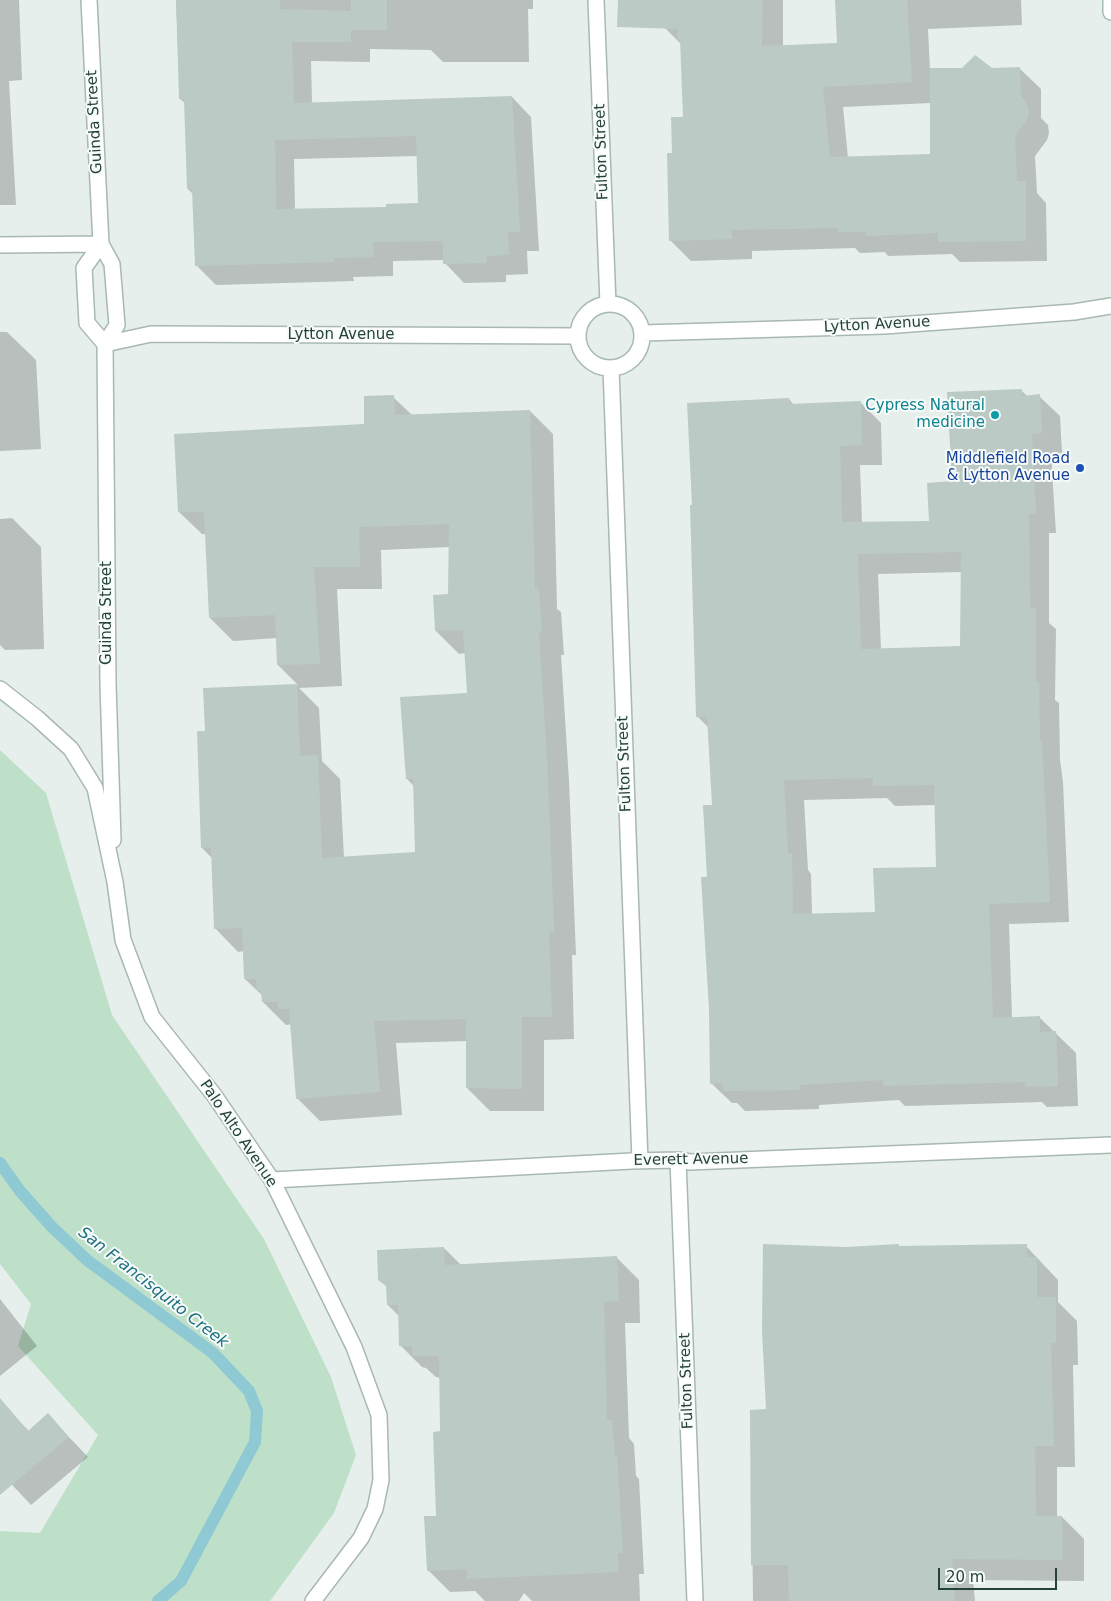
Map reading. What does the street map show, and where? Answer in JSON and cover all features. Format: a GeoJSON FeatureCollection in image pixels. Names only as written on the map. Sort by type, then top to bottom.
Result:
{"type":"FeatureCollection","features":[{"type":"Feature","properties":{"kind":"street","name":"Guinda Street"},"geometry":{"type":"LineString","coordinates":[[89,0],[101,244],[112,264],[117,326],[105,344],[108,684],[115,882]]}},
{"type":"Feature","properties":{"kind":"street","name":"Fulton Street"},"geometry":{"type":"LineString","coordinates":[[596,0],[608,304]]}},
{"type":"Feature","properties":{"kind":"street"},"geometry":{"type":"LineString","coordinates":[[1111,0],[1111,12]]}},
{"type":"Feature","properties":{"kind":"street"},"geometry":{"type":"LineString","coordinates":[[0,245],[101,244]]}},
{"type":"Feature","properties":{"kind":"street"},"geometry":{"type":"LineString","coordinates":[[101,244],[84,268],[87,323],[105,344]]}},
{"type":"Feature","properties":{"kind":"street"},"geometry":{"type":"LineString","coordinates":[[608,304],[627,308],[634,314],[642,333],[639,348],[630,361],[622,366],[601,367],[591,362],[579,345],[578,336],[584,318],[598,306],[608,304]]}},
{"type":"Feature","properties":{"kind":"street","name":"Lytton Avenue"},"geometry":{"type":"LineString","coordinates":[[642,333],[884,326],[1074,312],[1111,306]]}},
{"type":"Feature","properties":{"kind":"street","name":"Lytton Avenue"},"geometry":{"type":"LineString","coordinates":[[105,344],[152,334],[578,336]]}},
{"type":"Feature","properties":{"kind":"street","name":"Fulton Street"},"geometry":{"type":"LineString","coordinates":[[611,368],[640,1161]]}},
{"type":"Feature","properties":{"kind":"street","name":"Palo Alto Avenue"},"geometry":{"type":"LineString","coordinates":[[0,689],[37,718],[71,749],[95,788],[115,882],[123,940],[152,1017],[214,1095],[272,1180],[354,1347],[379,1415],[381,1480],[375,1509],[360,1538],[313,1601]]}},
{"type":"Feature","properties":{"kind":"street","name":"Everett Avenue"},"geometry":{"type":"LineString","coordinates":[[272,1180],[640,1161],[678,1160],[690,1162],[1111,1145]]}},
{"type":"Feature","properties":{"kind":"street","name":"Fulton Street"},"geometry":{"type":"LineString","coordinates":[[678,1160],[695,1601]]}},
{"type":"Feature","properties":{"kind":"green space"},"geometry":{"type":"Polygon","coordinates":[[[0,750],[46,793],[112,1015],[264,1239],[331,1377],[356,1455],[334,1513],[270,1601],[0,1601],[0,1531],[40,1533],[98,1435],[18,1346],[31,1304],[0,1264],[0,750]]]}},
{"type":"Feature","properties":{"kind":"building"},"geometry":{"type":"Polygon","coordinates":[[[176,0],[280,0],[280,9],[351,11],[351,0],[387,0],[387,30],[351,30],[351,42],[292,42],[294,103],[512,96],[520,232],[508,232],[509,255],[487,256],[486,263],[443,264],[443,241],[373,242],[374,257],[334,258],[335,262],[195,266],[192,189],[187,189],[184,99],[179,99],[176,0]],[[416,136],[275,140],[276,209],[386,207],[386,204],[418,203],[416,136]]]}},
{"type":"Feature","properties":{"kind":"building"},"geometry":{"type":"Polygon","coordinates":[[[618,0],[763,0],[762,46],[837,43],[835,0],[907,0],[912,82],[823,87],[830,157],[930,154],[930,68],[962,68],[975,55],[992,68],[1020,67],[1021,96],[1027,103],[1029,111],[1027,120],[1015,135],[1017,181],[1026,181],[1026,241],[938,242],[938,233],[866,236],[866,232],[838,232],[837,228],[731,230],[732,239],[669,241],[667,153],[672,153],[671,117],[683,117],[680,39],[677,39],[678,29],[617,27],[618,0]]]}},
{"type":"Feature","properties":{"kind":"building"},"geometry":{"type":"Polygon","coordinates":[[[1022,389],[1022,396],[1040,394],[1042,433],[1032,434],[1036,513],[1029,514],[1030,607],[1036,608],[1036,682],[1039,682],[1040,741],[1042,741],[1050,902],[989,904],[993,1018],[1040,1016],[1040,1032],[1056,1031],[1058,1086],[1026,1087],[1025,1082],[883,1086],[883,1080],[799,1085],[800,1090],[724,1091],[723,1083],[710,1084],[709,1010],[701,877],[707,877],[703,805],[712,805],[707,717],[696,717],[690,505],[692,505],[687,403],[789,398],[790,404],[861,401],[862,445],[840,446],[842,522],[929,521],[927,483],[952,481],[947,392],[1022,389]],[[961,552],[858,554],[861,649],[960,646],[961,552]],[[873,778],[784,780],[788,853],[792,853],[793,914],[875,912],[873,868],[936,867],[934,785],[873,786],[873,778]]]}},
{"type":"Feature","properties":{"kind":"building"},"geometry":{"type":"Polygon","coordinates":[[[394,395],[395,415],[530,410],[535,589],[539,588],[542,633],[539,633],[547,758],[554,932],[549,933],[552,1017],[522,1017],[522,1089],[466,1088],[466,1019],[374,1021],[380,1092],[296,1099],[289,1009],[278,1009],[278,1002],[262,1002],[261,990],[257,991],[256,979],[244,979],[242,928],[214,929],[211,848],[201,848],[197,731],[205,731],[203,688],[297,684],[300,756],[318,755],[322,858],[415,852],[413,779],[406,779],[400,697],[467,693],[463,630],[435,631],[433,595],[448,594],[449,524],[359,527],[360,567],[314,567],[320,664],[277,665],[275,615],[209,618],[204,512],[178,512],[174,434],[364,424],[364,396],[394,395]]]}},
{"type":"Feature","properties":{"kind":"building"},"geometry":{"type":"Polygon","coordinates":[[[763,1244],[846,1247],[899,1244],[899,1246],[1027,1244],[1027,1257],[1037,1257],[1037,1297],[1056,1297],[1056,1343],[1051,1343],[1054,1446],[1035,1446],[1036,1516],[1062,1516],[1063,1560],[952,1559],[955,1601],[789,1601],[788,1565],[751,1565],[750,1410],[766,1409],[762,1330],[763,1244]]]}},
{"type":"Feature","properties":{"kind":"building"},"geometry":{"type":"Polygon","coordinates":[[[444,1247],[445,1265],[617,1256],[619,1301],[604,1302],[607,1420],[612,1420],[615,1456],[617,1456],[623,1553],[618,1553],[619,1572],[467,1579],[467,1569],[427,1571],[424,1516],[436,1516],[433,1432],[440,1431],[439,1356],[413,1356],[412,1346],[399,1346],[398,1305],[387,1305],[386,1286],[378,1280],[377,1250],[444,1247]]]}},
{"type":"Feature","properties":{"kind":"building"},"geometry":{"type":"Polygon","coordinates":[[[0,1398],[28,1431],[48,1413],[69,1437],[0,1495],[0,1398]]]}},
{"type":"Feature","properties":{"kind":"waterway","name":"San Francisquito Creek"},"geometry":{"type":"LineString","coordinates":[[0,1163],[20,1191],[52,1227],[87,1260],[213,1353],[249,1391],[257,1411],[255,1442],[181,1581],[158,1601]]}},
{"type":"Feature","properties":{"kind":"place","name":"Cypress Natural medicine"},"geometry":{"type":"Point","coordinates":[995,415]}},
{"type":"Feature","properties":{"kind":"place","name":"Middlefield Road & Lytton Avenue"},"geometry":{"type":"Point","coordinates":[1080,468]}}]}
